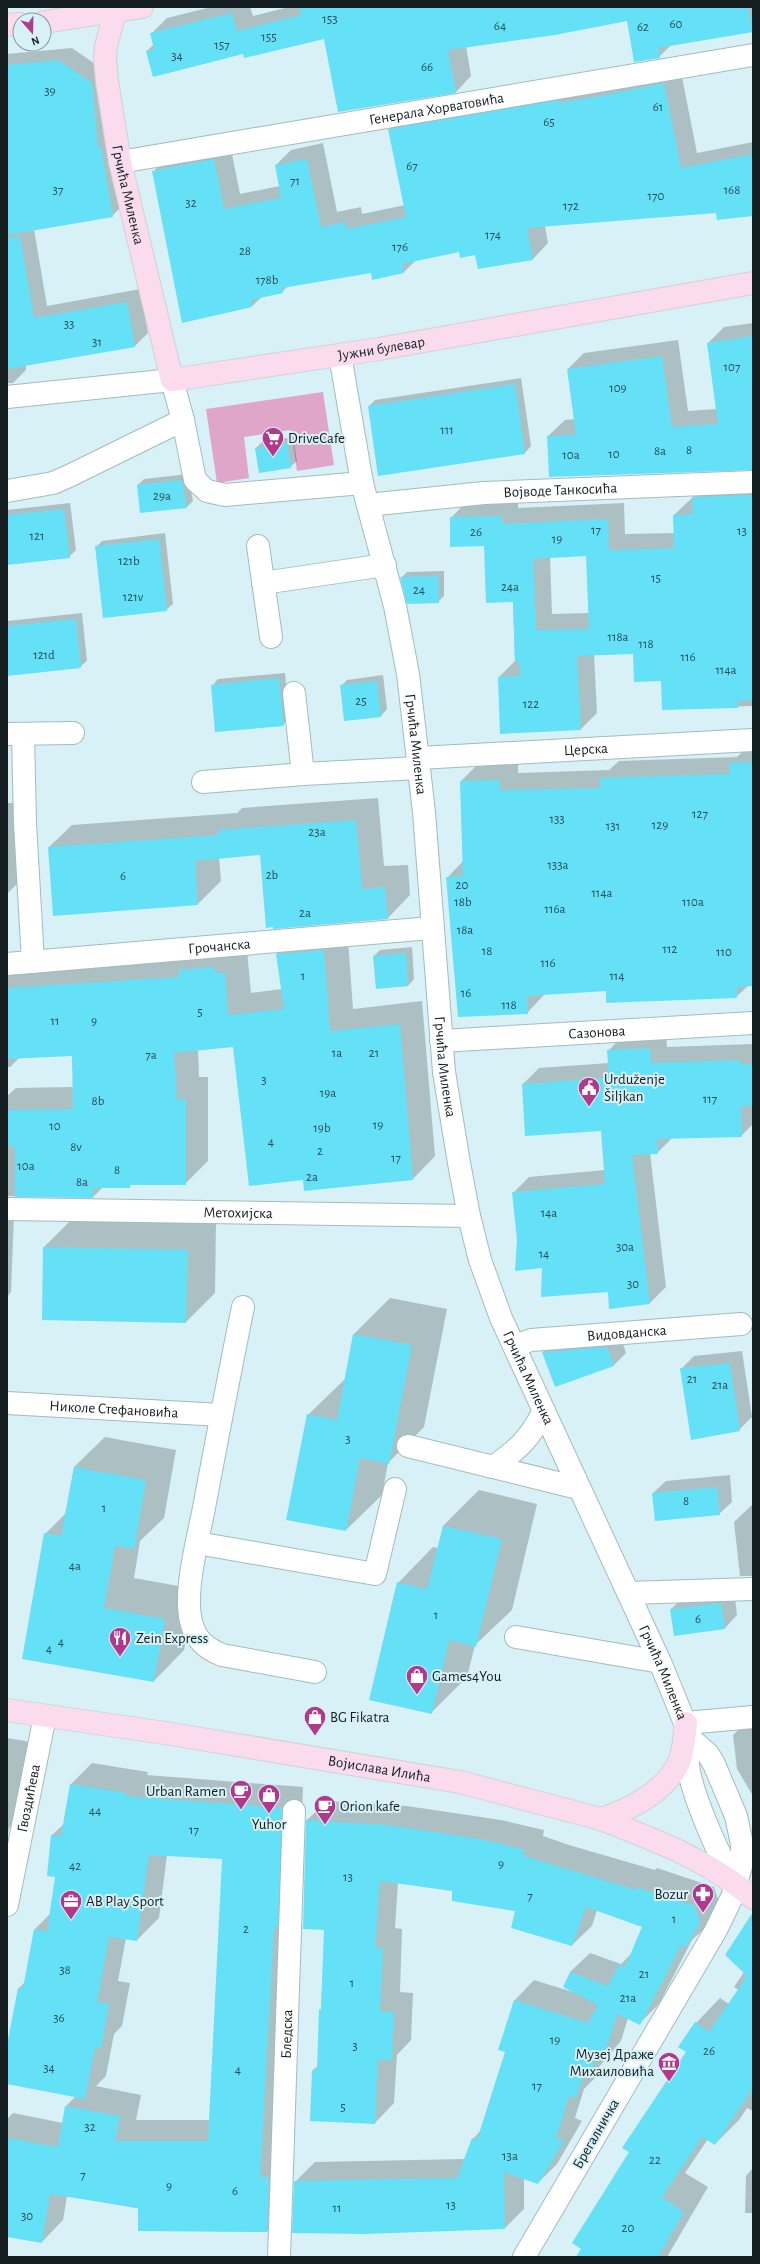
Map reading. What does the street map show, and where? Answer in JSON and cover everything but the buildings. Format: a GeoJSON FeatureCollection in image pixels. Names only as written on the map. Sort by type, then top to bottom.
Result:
{"type":"FeatureCollection","features":[{"type":"Feature","properties":{"kind":"main road"},"geometry":{"type":"LineString","coordinates":[[52,21],[142,7]]}},
{"type":"Feature","properties":{"kind":"main road","name":"Грчића Миленка"},"geometry":{"type":"LineString","coordinates":[[116,10],[104,59],[120,162],[172,380]]}},
{"type":"Feature","properties":{"kind":"main road","name":"Јужни булевар"},"geometry":{"type":"LineString","coordinates":[[172,380],[340,355],[753,283]]}},
{"type":"Feature","properties":{"kind":"main road","name":"Војислава Илића"},"geometry":{"type":"LineString","coordinates":[[7,1710],[165,1733],[460,1782],[601,1819],[707,1864],[753,1898]]}},
{"type":"Feature","properties":{"kind":"main road"},"geometry":{"type":"LineString","coordinates":[[601,1819],[624,1812],[656,1791],[679,1763],[689,1732]]}},
{"type":"Feature","properties":{"kind":"street","name":"Генерала Хорватовића"},"geometry":{"type":"LineString","coordinates":[[120,162],[753,54]]}},
{"type":"Feature","properties":{"kind":"street","name":"Грчића Миленка"},"geometry":{"type":"LineString","coordinates":[[340,355],[362,483],[395,606],[408,674],[419,763],[431,928],[444,1072],[469,1216],[480,1260],[501,1318],[544,1410],[578,1488],[660,1662],[689,1732],[708,1754],[714,1764],[736,1816],[743,1854],[741,1872],[736,1884]]}},
{"type":"Feature","properties":{"kind":"street","name":"Јужни булевар"},"geometry":{"type":"LineString","coordinates":[[7,397],[172,380]]}},
{"type":"Feature","properties":{"kind":"street"},"geometry":{"type":"LineString","coordinates":[[172,380],[183,420],[195,480],[207,491],[225,495],[362,483]]}},
{"type":"Feature","properties":{"kind":"street"},"geometry":{"type":"LineString","coordinates":[[7,491],[58,481],[183,420]]}},
{"type":"Feature","properties":{"kind":"street","name":"Војводе Танкосића"},"geometry":{"type":"LineString","coordinates":[[368,505],[484,493],[753,482]]}},
{"type":"Feature","properties":{"kind":"street"},"geometry":{"type":"LineString","coordinates":[[258,546],[271,637]]}},
{"type":"Feature","properties":{"kind":"street"},"geometry":{"type":"LineString","coordinates":[[263,583],[385,565]]}},
{"type":"Feature","properties":{"kind":"street"},"geometry":{"type":"LineString","coordinates":[[294,693],[303,774]]}},
{"type":"Feature","properties":{"kind":"street"},"geometry":{"type":"LineString","coordinates":[[33,962],[25,823],[15,734],[73,733]]}},
{"type":"Feature","properties":{"kind":"street","name":"Церска"},"geometry":{"type":"LineString","coordinates":[[204,782],[419,763],[753,740]]}},
{"type":"Feature","properties":{"kind":"street","name":"Грочанска"},"geometry":{"type":"LineString","coordinates":[[7,964],[431,928]]}},
{"type":"Feature","properties":{"kind":"street","name":"Сазонова"},"geometry":{"type":"LineString","coordinates":[[441,1041],[753,1022]]}},
{"type":"Feature","properties":{"kind":"street","name":"Метохијска"},"geometry":{"type":"LineString","coordinates":[[7,1209],[469,1216]]}},
{"type":"Feature","properties":{"kind":"street"},"geometry":{"type":"LineString","coordinates":[[243,1307],[197,1542],[190,1593],[189,1609],[191,1621],[200,1642],[208,1649],[222,1655],[314,1672]]}},
{"type":"Feature","properties":{"kind":"street","name":"Видовданска"},"geometry":{"type":"LineString","coordinates":[[514,1346],[531,1340],[741,1324]]}},
{"type":"Feature","properties":{"kind":"street","name":"Николе Стефановића"},"geometry":{"type":"LineString","coordinates":[[7,1403],[221,1415]]}},
{"type":"Feature","properties":{"kind":"street"},"geometry":{"type":"LineString","coordinates":[[493,1467],[517,1451],[531,1434],[544,1410]]}},
{"type":"Feature","properties":{"kind":"street"},"geometry":{"type":"LineString","coordinates":[[408,1446],[578,1488]]}},
{"type":"Feature","properties":{"kind":"street"},"geometry":{"type":"LineString","coordinates":[[197,1542],[375,1574],[395,1489]]}},
{"type":"Feature","properties":{"kind":"street"},"geometry":{"type":"LineString","coordinates":[[628,1593],[753,1589]]}},
{"type":"Feature","properties":{"kind":"street"},"geometry":{"type":"LineString","coordinates":[[516,1637],[660,1662]]}},
{"type":"Feature","properties":{"kind":"street","name":"Гвоздићева"},"geometry":{"type":"LineString","coordinates":[[7,1905],[45,1716]]}},
{"type":"Feature","properties":{"kind":"street"},"geometry":{"type":"LineString","coordinates":[[689,1732],[753,1717]]}},
{"type":"Feature","properties":{"kind":"street","name":"Грчића Миленка"},"geometry":{"type":"LineString","coordinates":[[689,1732],[689,1771],[697,1799],[720,1857],[736,1884]]}},
{"type":"Feature","properties":{"kind":"street","name":"Бледска"},"geometry":{"type":"LineString","coordinates":[[279,2257],[294,1811]]}},
{"type":"Feature","properties":{"kind":"street","name":"Брегалничка"},"geometry":{"type":"LineString","coordinates":[[524,2257],[716,1930],[736,1884]]}},
{"type":"Feature","properties":{"kind":"shaded area"},"geometry":{"type":"Polygon","coordinates":[[[323,392],[334,465],[297,471],[291,430],[244,437],[249,478],[217,483],[206,409],[323,392]]]}},
{"type":"Feature","properties":{"kind":"place","name":"DriveCafe"},"geometry":{"type":"Point","coordinates":[273,458]}},
{"type":"Feature","properties":{"kind":"place","name":"Urduženje Šiljkan"},"geometry":{"type":"Point","coordinates":[589,1108]}},
{"type":"Feature","properties":{"kind":"place","name":"Zein Express"},"geometry":{"type":"Point","coordinates":[120,1658]}},
{"type":"Feature","properties":{"kind":"place","name":"Games4You"},"geometry":{"type":"Point","coordinates":[417,1696]}},
{"type":"Feature","properties":{"kind":"place","name":"BG Fikatra"},"geometry":{"type":"Point","coordinates":[315,1736]}},
{"type":"Feature","properties":{"kind":"place","name":"Urban Ramen"},"geometry":{"type":"Point","coordinates":[241,1810]}},
{"type":"Feature","properties":{"kind":"place","name":"Yuhor"},"geometry":{"type":"Point","coordinates":[269,1814]}},
{"type":"Feature","properties":{"kind":"place","name":"Orion kafe"},"geometry":{"type":"Point","coordinates":[325,1826]}},
{"type":"Feature","properties":{"kind":"place","name":"Bozur"},"geometry":{"type":"Point","coordinates":[703,1914]}},
{"type":"Feature","properties":{"kind":"place","name":"AB Play Sport"},"geometry":{"type":"Point","coordinates":[71,1920]}},
{"type":"Feature","properties":{"kind":"place","name":"Музеј Драже Михаиловића"},"geometry":{"type":"Point","coordinates":[669,2082]}}]}
